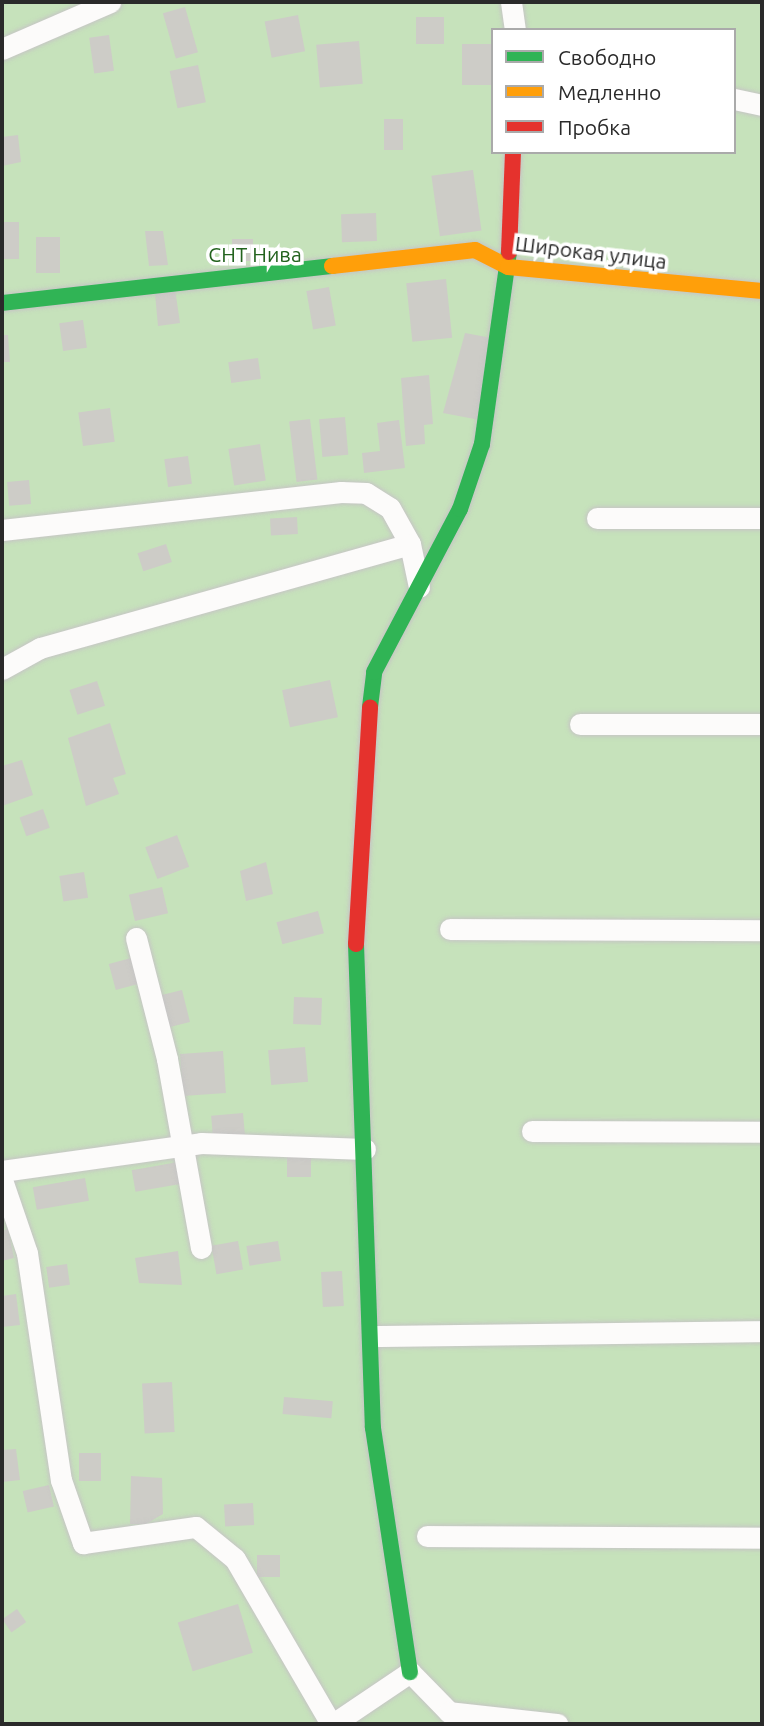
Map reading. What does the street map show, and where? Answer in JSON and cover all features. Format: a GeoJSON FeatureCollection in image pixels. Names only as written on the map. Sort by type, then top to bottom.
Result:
{"type":"FeatureCollection","features":[{"type":"Feature","properties":{"kind":"street"},"geometry":{"type":"LineString","coordinates":[[2,49],[110,2]]}},
{"type":"Feature","properties":{"kind":"street"},"geometry":{"type":"LineString","coordinates":[[511,2],[515,28]]}},
{"type":"Feature","properties":{"kind":"street"},"geometry":{"type":"LineString","coordinates":[[736,99],[762,105]]}},
{"type":"Feature","properties":{"kind":"street"},"geometry":{"type":"LineString","coordinates":[[513,154],[508,267],[482,444],[460,509],[374,672],[359,817],[356,952],[372,1336],[373,1428],[410,1672],[449,1712],[557,1724]]}},
{"type":"Feature","properties":{"kind":"street","name":"Широкая улица"},"geometry":{"type":"LineString","coordinates":[[2,303],[475,250],[508,267],[762,292]]}},
{"type":"Feature","properties":{"kind":"street"},"geometry":{"type":"LineString","coordinates":[[2,530],[341,492],[366,493],[390,508],[410,544],[419,587]]}},
{"type":"Feature","properties":{"kind":"street"},"geometry":{"type":"LineString","coordinates":[[597,518],[762,518]]}},
{"type":"Feature","properties":{"kind":"street"},"geometry":{"type":"LineString","coordinates":[[2,668],[40,648],[410,544]]}},
{"type":"Feature","properties":{"kind":"street"},"geometry":{"type":"LineString","coordinates":[[580,724],[762,724]]}},
{"type":"Feature","properties":{"kind":"street"},"geometry":{"type":"LineString","coordinates":[[450,929],[762,930]]}},
{"type":"Feature","properties":{"kind":"street"},"geometry":{"type":"LineString","coordinates":[[136,938],[182,1146],[201,1248]]}},
{"type":"Feature","properties":{"kind":"street"},"geometry":{"type":"LineString","coordinates":[[532,1131],[762,1132]]}},
{"type":"Feature","properties":{"kind":"street"},"geometry":{"type":"LineString","coordinates":[[2,1171],[182,1146],[365,1149]]}},
{"type":"Feature","properties":{"kind":"street"},"geometry":{"type":"LineString","coordinates":[[2,1180],[27,1253],[61,1480],[83,1543],[196,1527],[235,1559],[332,1724],[410,1672]]}},
{"type":"Feature","properties":{"kind":"street"},"geometry":{"type":"LineString","coordinates":[[372,1336],[762,1331]]}},
{"type":"Feature","properties":{"kind":"street"},"geometry":{"type":"LineString","coordinates":[[427,1536],[762,1538]]}},
{"type":"Feature","properties":{"kind":"green space","name":"СНТ Нива"},"geometry":{"type":"Polygon","coordinates":[[[2,2],[762,2],[762,1724],[2,1724],[2,2]]]}},
{"type":"Feature","properties":{"kind":"building"},"geometry":{"type":"Polygon","coordinates":[[[185,7],[198,52],[176,59],[163,13],[185,7]]]}},
{"type":"Feature","properties":{"kind":"building"},"geometry":{"type":"Polygon","coordinates":[[[298,15],[305,51],[272,58],[265,21],[298,15]]]}},
{"type":"Feature","properties":{"kind":"building"},"geometry":{"type":"Polygon","coordinates":[[[416,17],[444,17],[444,44],[416,44],[416,17]]]}},
{"type":"Feature","properties":{"kind":"building"},"geometry":{"type":"Polygon","coordinates":[[[109,35],[114,71],[94,73],[89,38],[109,35]]]}},
{"type":"Feature","properties":{"kind":"building"},"geometry":{"type":"Polygon","coordinates":[[[359,41],[363,84],[320,88],[316,45],[359,41]]]}},
{"type":"Feature","properties":{"kind":"building"},"geometry":{"type":"Polygon","coordinates":[[[462,44],[491,44],[491,85],[462,85],[462,44]]]}},
{"type":"Feature","properties":{"kind":"building"},"geometry":{"type":"Polygon","coordinates":[[[198,65],[206,102],[178,108],[170,71],[198,65]]]}},
{"type":"Feature","properties":{"kind":"building"},"geometry":{"type":"Polygon","coordinates":[[[384,119],[403,119],[403,150],[384,150],[384,119]]]}},
{"type":"Feature","properties":{"kind":"building"},"geometry":{"type":"Polygon","coordinates":[[[18,135],[21,162],[2,166],[2,137],[18,135]]]}},
{"type":"Feature","properties":{"kind":"building"},"geometry":{"type":"Polygon","coordinates":[[[473,170],[481,230],[440,236],[431,176],[473,170]]]}},
{"type":"Feature","properties":{"kind":"building"},"geometry":{"type":"Polygon","coordinates":[[[376,213],[377,241],[342,242],[341,214],[376,213]]]}},
{"type":"Feature","properties":{"kind":"building"},"geometry":{"type":"Polygon","coordinates":[[[2,222],[19,222],[19,259],[2,259],[2,222]]]}},
{"type":"Feature","properties":{"kind":"building"},"geometry":{"type":"Polygon","coordinates":[[[145,231],[163,231],[168,265],[149,266],[145,231]]]}},
{"type":"Feature","properties":{"kind":"building"},"geometry":{"type":"Polygon","coordinates":[[[36,237],[60,237],[60,273],[36,273],[36,237]]]}},
{"type":"Feature","properties":{"kind":"building"},"geometry":{"type":"Polygon","coordinates":[[[232,239],[253,239],[253,261],[232,261],[232,239]]]}},
{"type":"Feature","properties":{"kind":"building"},"geometry":{"type":"Polygon","coordinates":[[[446,279],[452,338],[412,342],[406,283],[446,279]]]}},
{"type":"Feature","properties":{"kind":"building"},"geometry":{"type":"Polygon","coordinates":[[[329,287],[336,325],[313,329],[306,291],[329,287]]]}},
{"type":"Feature","properties":{"kind":"building"},"geometry":{"type":"Polygon","coordinates":[[[175,289],[180,323],[158,326],[155,294],[175,289]]]}},
{"type":"Feature","properties":{"kind":"building"},"geometry":{"type":"Polygon","coordinates":[[[83,320],[87,348],[63,351],[59,323],[83,320]]]}},
{"type":"Feature","properties":{"kind":"building"},"geometry":{"type":"Polygon","coordinates":[[[465,333],[492,338],[485,421],[443,413],[465,333]]]}},
{"type":"Feature","properties":{"kind":"building"},"geometry":{"type":"Polygon","coordinates":[[[2,335],[8,335],[10,362],[2,362],[2,335]]]}},
{"type":"Feature","properties":{"kind":"building"},"geometry":{"type":"Polygon","coordinates":[[[258,358],[261,379],[231,383],[228,362],[258,358]]]}},
{"type":"Feature","properties":{"kind":"building"},"geometry":{"type":"Polygon","coordinates":[[[429,375],[433,424],[424,425],[425,444],[406,446],[401,378],[429,375]]]}},
{"type":"Feature","properties":{"kind":"building"},"geometry":{"type":"Polygon","coordinates":[[[110,408],[115,442],[83,446],[78,412],[110,408]]]}},
{"type":"Feature","properties":{"kind":"building"},"geometry":{"type":"Polygon","coordinates":[[[345,417],[348,455],[322,457],[319,419],[345,417]]]}},
{"type":"Feature","properties":{"kind":"building"},"geometry":{"type":"Polygon","coordinates":[[[310,419],[317,480],[297,482],[289,422],[310,419]]]}},
{"type":"Feature","properties":{"kind":"building"},"geometry":{"type":"Polygon","coordinates":[[[399,420],[405,468],[364,473],[362,453],[380,451],[377,423],[399,420]]]}},
{"type":"Feature","properties":{"kind":"building"},"geometry":{"type":"Polygon","coordinates":[[[260,444],[266,481],[234,486],[228,449],[260,444]]]}},
{"type":"Feature","properties":{"kind":"building"},"geometry":{"type":"Polygon","coordinates":[[[188,456],[192,484],[168,487],[164,459],[188,456]]]}},
{"type":"Feature","properties":{"kind":"building"},"geometry":{"type":"Polygon","coordinates":[[[29,480],[31,504],[9,506],[7,482],[29,480]]]}},
{"type":"Feature","properties":{"kind":"building"},"geometry":{"type":"Polygon","coordinates":[[[297,517],[298,534],[271,535],[270,518],[297,517]]]}},
{"type":"Feature","properties":{"kind":"building"},"geometry":{"type":"Polygon","coordinates":[[[166,544],[172,562],[143,571],[137,553],[166,544]]]}},
{"type":"Feature","properties":{"kind":"building"},"geometry":{"type":"Polygon","coordinates":[[[330,680],[338,717],[290,727],[282,690],[330,680]]]}},
{"type":"Feature","properties":{"kind":"building"},"geometry":{"type":"Polygon","coordinates":[[[97,681],[105,706],[77,715],[69,690],[97,681]]]}},
{"type":"Feature","properties":{"kind":"building"},"geometry":{"type":"Polygon","coordinates":[[[110,723],[126,774],[113,778],[119,794],[86,806],[68,738],[110,723]]]}},
{"type":"Feature","properties":{"kind":"building"},"geometry":{"type":"Polygon","coordinates":[[[22,760],[33,795],[2,806],[2,766],[22,760]]]}},
{"type":"Feature","properties":{"kind":"building"},"geometry":{"type":"Polygon","coordinates":[[[43,809],[50,828],[26,836],[20,818],[43,809]]]}},
{"type":"Feature","properties":{"kind":"building"},"geometry":{"type":"Polygon","coordinates":[[[177,835],[189,867],[157,879],[145,847],[177,835]]]}},
{"type":"Feature","properties":{"kind":"building"},"geometry":{"type":"Polygon","coordinates":[[[266,862],[273,894],[246,901],[240,871],[266,862]]]}},
{"type":"Feature","properties":{"kind":"building"},"geometry":{"type":"Polygon","coordinates":[[[84,872],[88,898],[63,902],[59,876],[84,872]]]}},
{"type":"Feature","properties":{"kind":"building"},"geometry":{"type":"Polygon","coordinates":[[[162,887],[168,913],[135,921],[129,895],[162,887]]]}},
{"type":"Feature","properties":{"kind":"building"},"geometry":{"type":"Polygon","coordinates":[[[318,911],[324,933],[282,944],[276,922],[318,911]]]}},
{"type":"Feature","properties":{"kind":"building"},"geometry":{"type":"Polygon","coordinates":[[[131,958],[138,984],[116,990],[109,964],[131,958]]]}},
{"type":"Feature","properties":{"kind":"building"},"geometry":{"type":"Polygon","coordinates":[[[182,990],[190,1022],[165,1028],[157,996],[182,990]]]}},
{"type":"Feature","properties":{"kind":"building"},"geometry":{"type":"Polygon","coordinates":[[[294,997],[322,998],[321,1025],[293,1024],[294,997]]]}},
{"type":"Feature","properties":{"kind":"building"},"geometry":{"type":"Polygon","coordinates":[[[305,1047],[308,1082],[271,1085],[268,1050],[305,1047]]]}},
{"type":"Feature","properties":{"kind":"building"},"geometry":{"type":"Polygon","coordinates":[[[223,1051],[226,1093],[183,1096],[180,1054],[223,1051]]]}},
{"type":"Feature","properties":{"kind":"building"},"geometry":{"type":"Polygon","coordinates":[[[243,1113],[245,1135],[213,1138],[211,1116],[243,1113]]]}},
{"type":"Feature","properties":{"kind":"building"},"geometry":{"type":"Polygon","coordinates":[[[287,1151],[311,1151],[311,1177],[287,1177],[287,1151]]]}},
{"type":"Feature","properties":{"kind":"building"},"geometry":{"type":"Polygon","coordinates":[[[178,1162],[182,1184],[136,1192],[132,1170],[178,1162]]]}},
{"type":"Feature","properties":{"kind":"building"},"geometry":{"type":"Polygon","coordinates":[[[85,1178],[89,1201],[37,1210],[33,1187],[85,1178]]]}},
{"type":"Feature","properties":{"kind":"building"},"geometry":{"type":"Polygon","coordinates":[[[8,1229],[14,1258],[2,1261],[2,1231],[8,1229]]]}},
{"type":"Feature","properties":{"kind":"building"},"geometry":{"type":"Polygon","coordinates":[[[238,1241],[243,1270],[216,1274],[211,1246],[238,1241]]]}},
{"type":"Feature","properties":{"kind":"building"},"geometry":{"type":"Polygon","coordinates":[[[278,1241],[281,1261],[250,1266],[246,1246],[278,1241]]]}},
{"type":"Feature","properties":{"kind":"building"},"geometry":{"type":"Polygon","coordinates":[[[178,1251],[182,1285],[139,1283],[135,1258],[178,1251]]]}},
{"type":"Feature","properties":{"kind":"building"},"geometry":{"type":"Polygon","coordinates":[[[67,1264],[70,1285],[49,1288],[46,1267],[67,1264]]]}},
{"type":"Feature","properties":{"kind":"building"},"geometry":{"type":"Polygon","coordinates":[[[342,1271],[344,1306],[323,1307],[321,1272],[342,1271]]]}},
{"type":"Feature","properties":{"kind":"building"},"geometry":{"type":"Polygon","coordinates":[[[16,1294],[20,1325],[2,1327],[2,1296],[16,1294]]]}},
{"type":"Feature","properties":{"kind":"building"},"geometry":{"type":"Polygon","coordinates":[[[172,1382],[175,1432],[145,1434],[142,1384],[172,1382]]]}},
{"type":"Feature","properties":{"kind":"building"},"geometry":{"type":"Polygon","coordinates":[[[284,1397],[333,1401],[331,1418],[283,1414],[284,1397]]]}},
{"type":"Feature","properties":{"kind":"building"},"geometry":{"type":"Polygon","coordinates":[[[16,1449],[20,1480],[2,1482],[2,1450],[16,1449]]]}},
{"type":"Feature","properties":{"kind":"building"},"geometry":{"type":"Polygon","coordinates":[[[79,1453],[101,1453],[101,1481],[79,1481],[79,1453]]]}},
{"type":"Feature","properties":{"kind":"building"},"geometry":{"type":"Polygon","coordinates":[[[131,1476],[162,1478],[163,1514],[146,1524],[130,1524],[131,1476]]]}},
{"type":"Feature","properties":{"kind":"building"},"geometry":{"type":"Polygon","coordinates":[[[49,1485],[54,1506],[28,1513],[23,1491],[49,1485]]]}},
{"type":"Feature","properties":{"kind":"building"},"geometry":{"type":"Polygon","coordinates":[[[253,1503],[254,1525],[225,1526],[224,1505],[253,1503]]]}},
{"type":"Feature","properties":{"kind":"building"},"geometry":{"type":"Polygon","coordinates":[[[257,1555],[280,1555],[280,1577],[257,1577],[257,1555]]]}},
{"type":"Feature","properties":{"kind":"building"},"geometry":{"type":"Polygon","coordinates":[[[238,1604],[253,1653],[193,1671],[178,1622],[238,1604]]]}},
{"type":"Feature","properties":{"kind":"building"},"geometry":{"type":"Polygon","coordinates":[[[17,1609],[26,1622],[11,1632],[2,1619],[17,1609]]]}},
{"type":"Feature","properties":{"kind":"traffic: fast"},"geometry":{"type":"LineString","coordinates":[[370,707],[374,672],[460,509],[482,444],[509,252]]}},
{"type":"Feature","properties":{"kind":"traffic: fast"},"geometry":{"type":"LineString","coordinates":[[2,303],[332,266]]}},
{"type":"Feature","properties":{"kind":"traffic: fast"},"geometry":{"type":"LineString","coordinates":[[356,944],[373,1428],[410,1672]]}},
{"type":"Feature","properties":{"kind":"traffic: slow"},"geometry":{"type":"LineString","coordinates":[[332,266],[475,250],[508,267],[762,291]]}},
{"type":"Feature","properties":{"kind":"traffic: jam"},"geometry":{"type":"LineString","coordinates":[[509,252],[513,154]]}},
{"type":"Feature","properties":{"kind":"traffic: jam"},"geometry":{"type":"LineString","coordinates":[[356,944],[370,707]]}}]}
